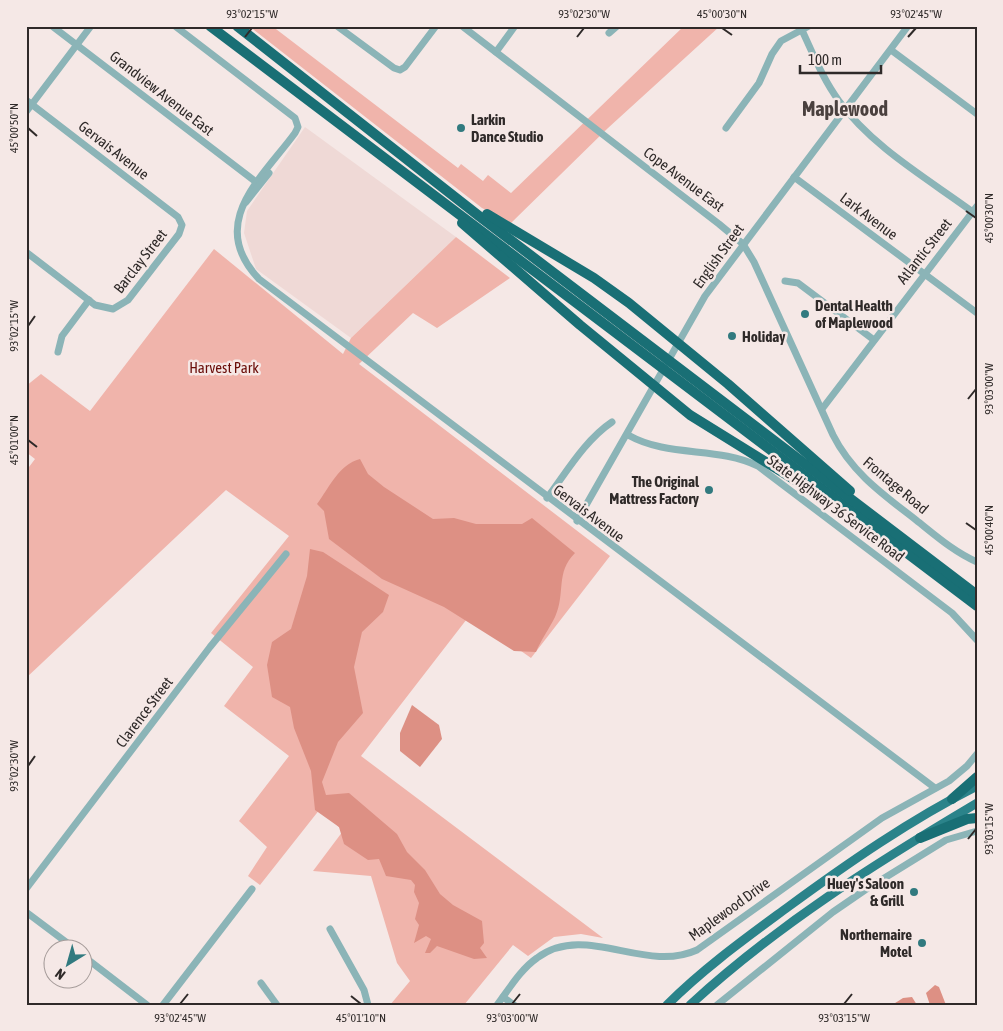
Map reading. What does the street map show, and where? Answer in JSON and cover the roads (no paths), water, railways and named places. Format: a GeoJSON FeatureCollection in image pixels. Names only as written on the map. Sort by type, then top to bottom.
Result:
{"type":"FeatureCollection","features":[{"type":"Feature","properties":{"kind":"highway"},"geometry":{"type":"LineString","coordinates":[[210,26],[977,606]]}},
{"type":"Feature","properties":{"kind":"highway"},"geometry":{"type":"LineString","coordinates":[[237,26],[404,157],[976,594]]}},
{"type":"Feature","properties":{"kind":"highway"},"geometry":{"type":"LineString","coordinates":[[404,157],[477,208],[606,287],[838,479],[880,521]]}},
{"type":"Feature","properties":{"kind":"highway"},"geometry":{"type":"LineString","coordinates":[[422,186],[450,212],[656,383],[700,422],[796,478],[910,555]]}},
{"type":"Feature","properties":{"kind":"highway"},"geometry":{"type":"LineString","coordinates":[[920,563],[977,614]]}},
{"type":"Feature","properties":{"kind":"highway"},"geometry":{"type":"LineString","coordinates":[[952,799],[977,777]]}},
{"type":"Feature","properties":{"kind":"highway"},"geometry":{"type":"LineString","coordinates":[[920,838],[967,819],[977,818]]}},
{"type":"Feature","properties":{"kind":"main road"},"geometry":{"type":"LineString","coordinates":[[667,1005],[694,978],[724,954],[814,888],[897,832],[977,786]]}},
{"type":"Feature","properties":{"kind":"main road"},"geometry":{"type":"LineString","coordinates":[[690,1005],[738,962],[794,919],[977,803]]}},
{"type":"Feature","properties":{"kind":"street","name":"Grandview Avenue East"},"geometry":{"type":"LineString","coordinates":[[52,26],[256,182]]}},
{"type":"Feature","properties":{"kind":"street"},"geometry":{"type":"LineString","coordinates":[[26,112],[29,102],[91,26]]}},
{"type":"Feature","properties":{"kind":"street"},"geometry":{"type":"LineString","coordinates":[[175,26],[295,118],[298,126],[296,133],[247,194],[244,204]]}},
{"type":"Feature","properties":{"kind":"street"},"geometry":{"type":"LineString","coordinates":[[337,26],[394,68],[400,70],[405,67],[436,26]]}},
{"type":"Feature","properties":{"kind":"street","name":"Cope Avenue East"},"geometry":{"type":"LineString","coordinates":[[462,26],[743,244],[761,275],[822,409]]}},
{"type":"Feature","properties":{"kind":"street"},"geometry":{"type":"LineString","coordinates":[[496,52],[515,26]]}},
{"type":"Feature","properties":{"kind":"street"},"geometry":{"type":"LineString","coordinates":[[609,33],[617,26]]}},
{"type":"Feature","properties":{"kind":"street"},"geometry":{"type":"LineString","coordinates":[[726,128],[759,83],[776,48],[788,36],[800,28],[809,26]]}},
{"type":"Feature","properties":{"kind":"street","name":"English Street"},"geometry":{"type":"LineString","coordinates":[[578,521],[705,296],[908,26]]}},
{"type":"Feature","properties":{"kind":"street"},"geometry":{"type":"LineString","coordinates":[[800,28],[827,83],[845,109],[875,139],[975,211]]}},
{"type":"Feature","properties":{"kind":"street"},"geometry":{"type":"LineString","coordinates":[[891,50],[977,114]]}},
{"type":"Feature","properties":{"kind":"street","name":"Gervais Avenue"},"geometry":{"type":"LineString","coordinates":[[29,102],[178,217],[182,224]]}},
{"type":"Feature","properties":{"kind":"street"},"geometry":{"type":"LineString","coordinates":[[244,204],[270,171],[272,164]]}},
{"type":"Feature","properties":{"kind":"street","name":"Lark Avenue"},"geometry":{"type":"LineString","coordinates":[[794,177],[977,313]]}},
{"type":"Feature","properties":{"kind":"street","name":"Gervais Avenue"},"geometry":{"type":"LineString","coordinates":[[244,204],[238,216],[239,248],[247,264],[259,278],[547,498],[935,788]]}},
{"type":"Feature","properties":{"kind":"street","name":"Atlantic Street"},"geometry":{"type":"LineString","coordinates":[[822,409],[924,274],[975,211]]}},
{"type":"Feature","properties":{"kind":"street","name":"Barclay Street"},"geometry":{"type":"LineString","coordinates":[[26,252],[89,300],[107,310],[124,305],[179,234],[182,224]]}},
{"type":"Feature","properties":{"kind":"street"},"geometry":{"type":"LineString","coordinates":[[785,281],[798,283],[874,340]]}},
{"type":"Feature","properties":{"kind":"street"},"geometry":{"type":"LineString","coordinates":[[58,352],[62,336],[89,300]]}},
{"type":"Feature","properties":{"kind":"street","name":"Frontage Road"},"geometry":{"type":"LineString","coordinates":[[822,409],[839,447],[862,478],[946,544],[977,562]]}},
{"type":"Feature","properties":{"kind":"street"},"geometry":{"type":"LineString","coordinates":[[547,498],[583,450],[612,422]]}},
{"type":"Feature","properties":{"kind":"street","name":"State Highway 36 Service Road"},"geometry":{"type":"LineString","coordinates":[[628,435],[661,448],[726,455],[758,466],[952,613],[977,640]]}},
{"type":"Feature","properties":{"kind":"street","name":"Clarence Street"},"geometry":{"type":"LineString","coordinates":[[26,889],[210,647],[286,554]]}},
{"type":"Feature","properties":{"kind":"street"},"geometry":{"type":"LineString","coordinates":[[935,788],[958,774],[977,754]]}},
{"type":"Feature","properties":{"kind":"street","name":"Maplewood Drive"},"geometry":{"type":"LineString","coordinates":[[497,1005],[532,961],[545,952],[564,946],[583,945],[661,958],[679,957],[697,950],[868,828],[935,788]]}},
{"type":"Feature","properties":{"kind":"street"},"geometry":{"type":"LineString","coordinates":[[717,1005],[833,912],[864,890],[946,840],[977,831]]}},
{"type":"Feature","properties":{"kind":"street"},"geometry":{"type":"LineString","coordinates":[[163,1005],[252,889]]}},
{"type":"Feature","properties":{"kind":"street"},"geometry":{"type":"LineString","coordinates":[[26,912],[61,938]]}},
{"type":"Feature","properties":{"kind":"street"},"geometry":{"type":"LineString","coordinates":[[330,929],[364,990],[368,1005]]}},
{"type":"Feature","properties":{"kind":"street"},"geometry":{"type":"LineString","coordinates":[[92,963],[147,1005]]}},
{"type":"Feature","properties":{"kind":"street"},"geometry":{"type":"LineString","coordinates":[[261,983],[277,1005]]}},
{"type":"Feature","properties":{"kind":"street"},"geometry":{"type":"LineString","coordinates":[[503,997],[514,1005]]}},
{"type":"Feature","properties":{"kind":"place","name":"Larkin Dance Studio"},"geometry":{"type":"Point","coordinates":[461,128]}},
{"type":"Feature","properties":{"kind":"place","name":"Dental Health of Maplewood"},"geometry":{"type":"Point","coordinates":[805,314]}},
{"type":"Feature","properties":{"kind":"place","name":"Holiday"},"geometry":{"type":"Point","coordinates":[732,336]}},
{"type":"Feature","properties":{"kind":"place","name":"The Original Mattress Factory"},"geometry":{"type":"Point","coordinates":[709,490]}},
{"type":"Feature","properties":{"kind":"place","name":"Huey's Saloon & Grill"},"geometry":{"type":"Point","coordinates":[914,892]}},
{"type":"Feature","properties":{"kind":"place","name":"Northernaire Motel"},"geometry":{"type":"Point","coordinates":[922,943]}},
{"type":"Feature","properties":{"kind":"district","name":"Maplewood"},"geometry":{"type":"Point","coordinates":[845,108]}},
{"type":"Feature","properties":{"kind":"park label","name":"Harvest Park"},"geometry":{"type":"Point","coordinates":[224,367]}}]}
